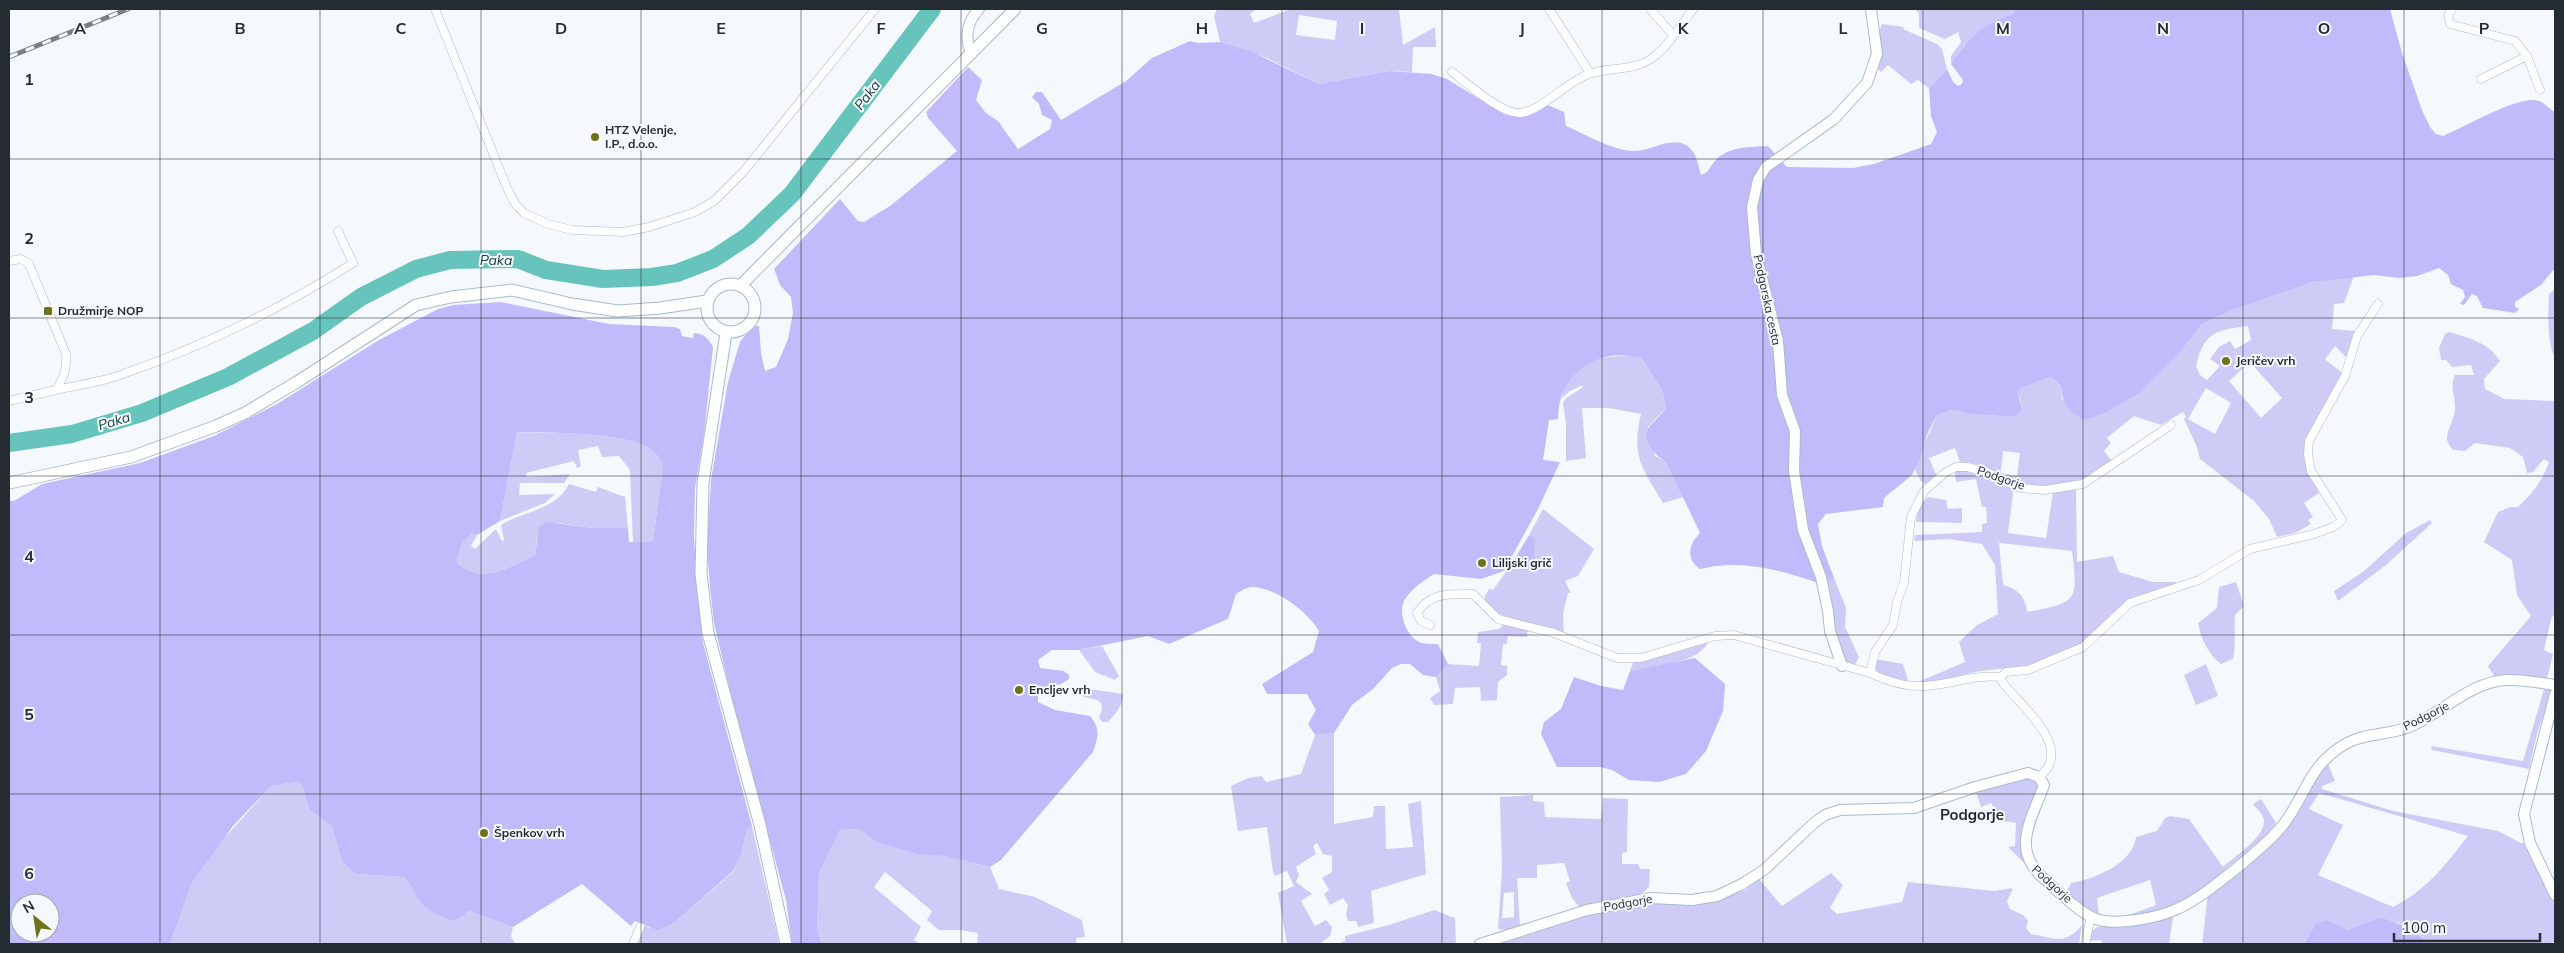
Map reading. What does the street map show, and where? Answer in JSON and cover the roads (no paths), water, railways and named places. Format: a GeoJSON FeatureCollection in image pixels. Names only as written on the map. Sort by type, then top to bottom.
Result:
{"type":"FeatureCollection","features":[{"type":"Feature","properties":{"kind":"main road"},"geometry":{"type":"LineString","coordinates":[[740,286],[1015,9]]}},
{"type":"Feature","properties":{"kind":"main road"},"geometry":{"type":"LineString","coordinates":[[731,283],[740,286],[749,291],[753,298],[754,316],[743,330],[726,333],[714,327],[706,315],[706,302],[720,286],[731,283]]}},
{"type":"Feature","properties":{"kind":"main road"},"geometry":{"type":"LineString","coordinates":[[9,483],[132,457],[216,426],[245,413],[297,382],[416,305],[451,296],[512,290],[572,304],[618,311],[706,302]]}},
{"type":"Feature","properties":{"kind":"main road"},"geometry":{"type":"LineString","coordinates":[[726,333],[703,483],[702,574],[708,633],[760,825],[786,944]]}},
{"type":"Feature","properties":{"kind":"street"},"geometry":{"type":"LineString","coordinates":[[435,9],[516,205],[524,213],[548,224],[572,230],[623,232],[672,220],[714,201],[764,147],[875,9]]}},
{"type":"Feature","properties":{"kind":"street"},"geometry":{"type":"LineString","coordinates":[[971,54],[966,41],[967,28],[979,9]]}},
{"type":"Feature","properties":{"kind":"street"},"geometry":{"type":"LineString","coordinates":[[1549,9],[1590,73]]}},
{"type":"Feature","properties":{"kind":"street"},"geometry":{"type":"LineString","coordinates":[[1650,9],[1674,36]]}},
{"type":"Feature","properties":{"kind":"street"},"geometry":{"type":"LineString","coordinates":[[1452,72],[1494,103],[1507,110],[1520,113],[1537,106],[1590,73],[1623,70],[1654,57],[1674,36],[1693,9]]}},
{"type":"Feature","properties":{"kind":"street","name":"Podgorska cesta"},"geometry":{"type":"LineString","coordinates":[[1842,666],[1830,631],[1821,577],[1803,530],[1794,471],[1794,431],[1782,395],[1778,340],[1756,254],[1752,207],[1758,180],[1766,167],[1834,119],[1867,83],[1875,65],[1877,54],[1871,9]]}},
{"type":"Feature","properties":{"kind":"street"},"geometry":{"type":"LineString","coordinates":[[2452,9],[2448,15],[2450,24],[2515,41],[2527,56],[2540,90]]}},
{"type":"Feature","properties":{"kind":"street"},"geometry":{"type":"LineString","coordinates":[[2481,79],[2527,56]]}},
{"type":"Feature","properties":{"kind":"street"},"geometry":{"type":"LineString","coordinates":[[9,401],[121,375],[262,316],[310,291],[353,264],[338,231]]}},
{"type":"Feature","properties":{"kind":"street"},"geometry":{"type":"LineString","coordinates":[[9,261],[21,259],[29,264],[66,354],[65,375],[56,390]]}},
{"type":"Feature","properties":{"kind":"street"},"geometry":{"type":"LineString","coordinates":[[1430,625],[1421,621],[1417,613],[1424,602],[1439,596],[1473,594],[1498,618],[1554,633],[1617,658],[1641,658],[1715,636],[1734,634],[1908,685],[1922,686],[1973,676],[2001,677],[2006,672],[2028,670],[2083,647],[2130,603],[2199,580],[2250,549],[2314,534],[2333,527],[2342,520],[2311,471],[2308,454],[2309,440],[2345,376],[2357,336],[2378,304]]}},
{"type":"Feature","properties":{"kind":"street","name":"Podgorje"},"geometry":{"type":"LineString","coordinates":[[1870,673],[1875,652],[1893,625],[1897,602],[1904,583],[1911,517],[1924,491],[1946,472],[1956,467],[1967,467],[1987,472],[2020,488],[2045,490],[2083,484],[2171,425]]}},
{"type":"Feature","properties":{"kind":"street"},"geometry":{"type":"LineString","coordinates":[[2001,677],[2002,682],[2040,726],[2050,741],[2052,760],[2046,772],[2039,777]]}},
{"type":"Feature","properties":{"kind":"street","name":"Podgorje"},"geometry":{"type":"LineString","coordinates":[[1480,944],[1587,910],[1650,898],[1692,900],[1717,896],[1742,884],[1764,870],[1825,815],[1840,810],[1914,808],[2013,776],[2028,773],[2039,777],[2044,785],[2025,838],[2025,851],[2031,866],[2062,895],[2091,916],[2112,922],[2151,917],[2177,909],[2198,897],[2271,836],[2283,824],[2316,767],[2333,751],[2349,742],[2408,728],[2484,685],[2506,680],[2555,685]]}},
{"type":"Feature","properties":{"kind":"street"},"geometry":{"type":"LineString","coordinates":[[2555,694],[2524,814],[2530,843],[2555,895]]}},
{"type":"Feature","properties":{"kind":"street"},"geometry":{"type":"LineString","coordinates":[[2085,944],[2091,916]]}},
{"type":"Feature","properties":{"kind":"street"},"geometry":{"type":"LineString","coordinates":[[633,944],[640,927]]}},
{"type":"Feature","properties":{"kind":"waterway","name":"Paka"},"geometry":{"type":"LineString","coordinates":[[9,443],[72,434],[142,413],[228,377],[313,331],[361,297],[416,269],[450,260],[518,259],[546,270],[603,279],[652,277],[677,273],[713,259],[748,236],[792,194],[932,9]]}},
{"type":"Feature","properties":{"kind":"railway"},"geometry":{"type":"LineString","coordinates":[[9,57],[128,9]]}},
{"type":"Feature","properties":{"kind":"place","name":"HTZ Velenje, I.P., d.o.o."},"geometry":{"type":"Point","coordinates":[595,137]}},
{"type":"Feature","properties":{"kind":"place","name":"Družmirje NOP"},"geometry":{"type":"Point","coordinates":[48,311]}},
{"type":"Feature","properties":{"kind":"place","name":"Jeričev vrh"},"geometry":{"type":"Point","coordinates":[2226,361]}},
{"type":"Feature","properties":{"kind":"place","name":"Lilijski grič"},"geometry":{"type":"Point","coordinates":[1482,563]}},
{"type":"Feature","properties":{"kind":"place","name":"Encljev vrh"},"geometry":{"type":"Point","coordinates":[1019,690]}},
{"type":"Feature","properties":{"kind":"place","name":"Špenkov vrh"},"geometry":{"type":"Point","coordinates":[484,833]}},
{"type":"Feature","properties":{"kind":"district","name":"Podgorje"},"geometry":{"type":"Point","coordinates":[1972,815]}}]}
